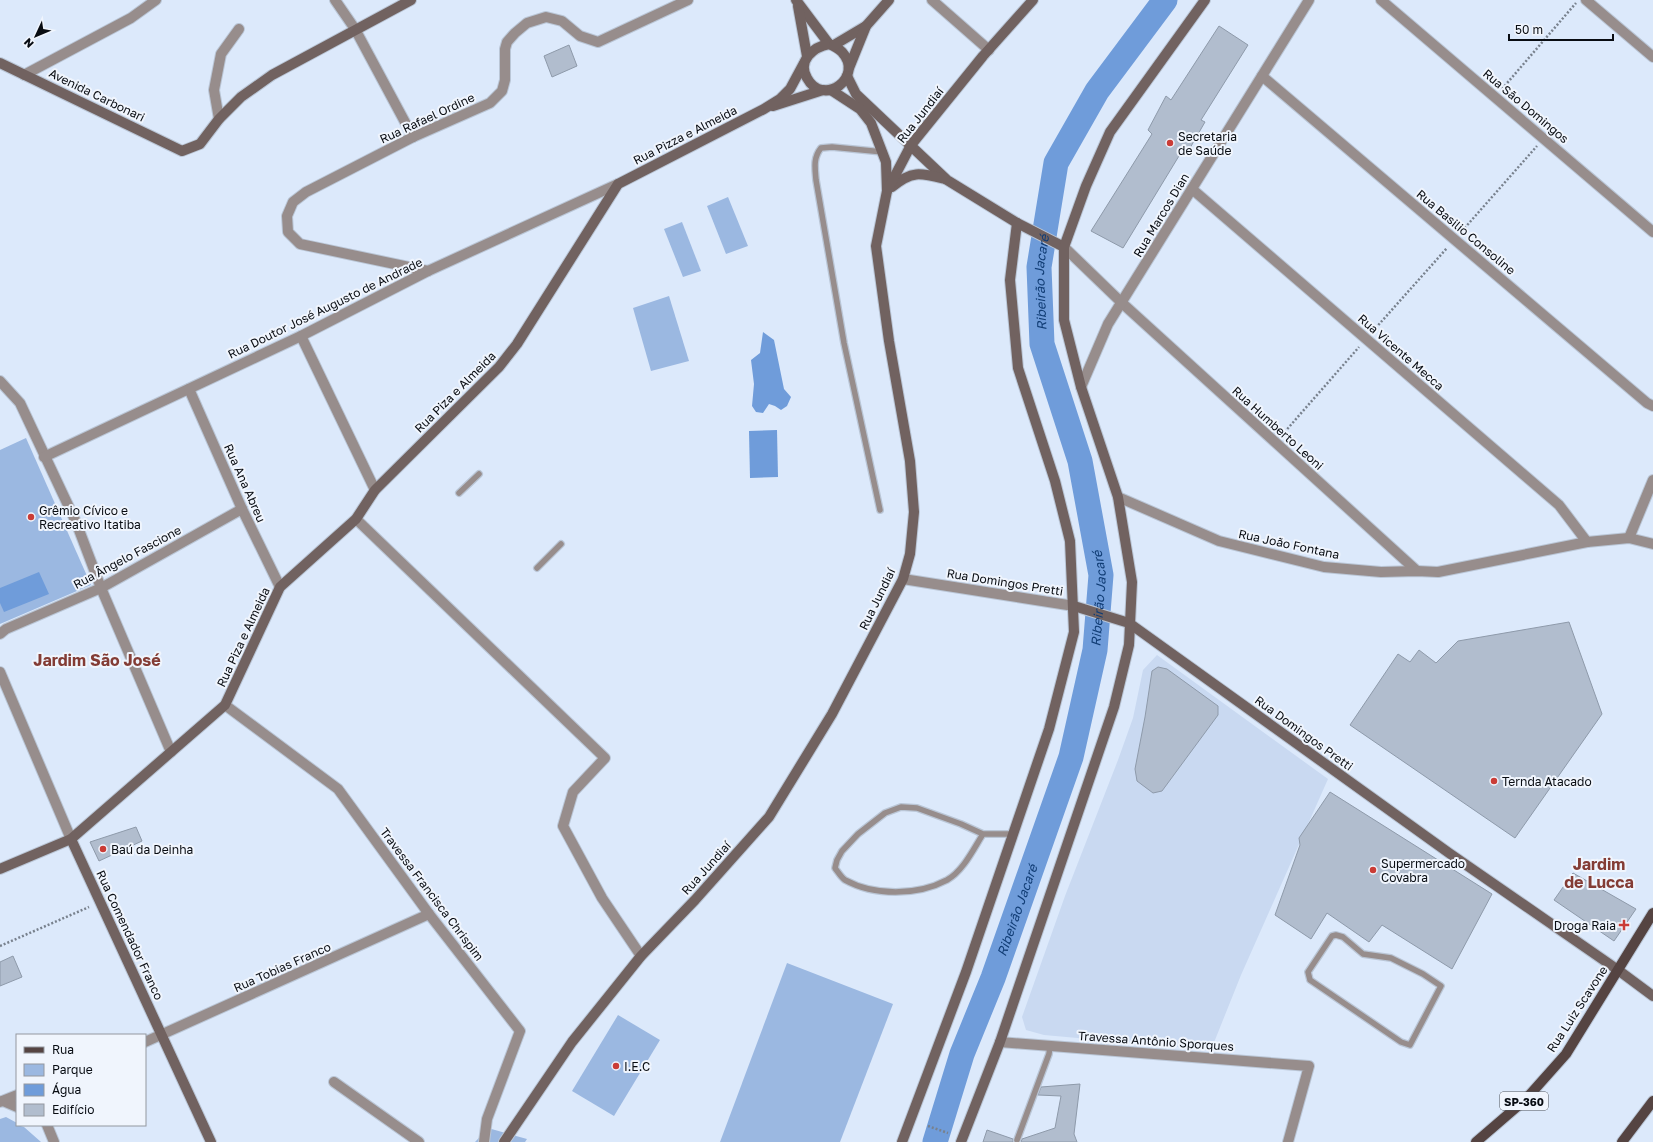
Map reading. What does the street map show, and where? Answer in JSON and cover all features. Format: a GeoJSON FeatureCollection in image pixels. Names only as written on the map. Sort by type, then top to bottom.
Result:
{"type":"FeatureCollection","features":[{"type":"Feature","properties":{"kind":"main road"},"geometry":{"type":"LineString","coordinates":[[219,119],[241,96],[272,74],[411,0]]}},
{"type":"Feature","properties":{"kind":"main road"},"geometry":{"type":"LineString","coordinates":[[806,60],[818,47],[832,45],[866,26],[889,0]]}},
{"type":"Feature","properties":{"kind":"main road","name":"Rua Jundiaí"},"geometry":{"type":"LineString","coordinates":[[504,1142],[572,1042],[642,956],[695,900],[769,817],[832,714],[903,579],[910,554],[914,512],[910,461],[889,341],[876,246],[887,191],[911,145],[989,50],[1033,0]]}},
{"type":"Feature","properties":{"kind":"main road"},"geometry":{"type":"LineString","coordinates":[[961,1142],[1000,1042],[1114,707],[1129,645],[1126,622],[1132,582],[1118,498],[1081,387],[1064,320],[1064,247],[1086,186],[1110,132],[1205,0]]}},
{"type":"Feature","properties":{"kind":"main road"},"geometry":{"type":"LineString","coordinates":[[797,2],[832,45],[844,55],[848,62],[848,73],[856,94],[947,180],[1021,225],[1064,247]]}},
{"type":"Feature","properties":{"kind":"main road"},"geometry":{"type":"LineString","coordinates":[[797,2],[806,60],[804,70],[806,77],[816,88],[827,90],[860,109],[871,123],[886,162],[887,191]]}},
{"type":"Feature","properties":{"kind":"main road"},"geometry":{"type":"LineString","coordinates":[[827,90],[843,83],[866,26]]}},
{"type":"Feature","properties":{"kind":"main road","name":"Rua Pizza e Almeida"},"geometry":{"type":"LineString","coordinates":[[618,184],[764,109],[790,89],[806,60]]}},
{"type":"Feature","properties":{"kind":"main road","name":"Avenida Carbonari"},"geometry":{"type":"LineString","coordinates":[[0,62],[182,152],[200,144],[219,119]]}},
{"type":"Feature","properties":{"kind":"main road","name":"Rua Pizza e Almeida"},"geometry":{"type":"LineString","coordinates":[[764,109],[827,90]]}},
{"type":"Feature","properties":{"kind":"main road"},"geometry":{"type":"LineString","coordinates":[[887,191],[902,178],[912,174],[922,173],[947,180]]}},
{"type":"Feature","properties":{"kind":"main road","name":"Rua Piza e Almeida"},"geometry":{"type":"LineString","coordinates":[[0,869],[71,839],[225,706],[280,587],[356,519],[375,490],[499,367],[517,344],[618,184]]}},
{"type":"Feature","properties":{"kind":"main road"},"geometry":{"type":"LineString","coordinates":[[902,1142],[966,972],[1049,729],[1074,632],[1078,608],[1070,541],[1055,481],[1018,368],[1010,280],[1021,225]]}},
{"type":"Feature","properties":{"kind":"main road","name":"Rua Domingos Pretti"},"geometry":{"type":"LineString","coordinates":[[1078,608],[1126,622],[1436,844],[1618,970],[1653,996]]}},
{"type":"Feature","properties":{"kind":"main road","name":"Rua Comendador Franco"},"geometry":{"type":"LineString","coordinates":[[71,839],[163,1035],[211,1142]]}},
{"type":"Feature","properties":{"kind":"main road","name":"Rua Luiz Scavone"},"geometry":{"type":"LineString","coordinates":[[1476,1142],[1526,1099],[1566,1054],[1653,913]]}},
{"type":"Feature","properties":{"kind":"main road"},"geometry":{"type":"LineString","coordinates":[[1622,1142],[1653,1100]]}},
{"type":"Feature","properties":{"kind":"street"},"geometry":{"type":"LineString","coordinates":[[24,75],[131,18],[156,0]]}},
{"type":"Feature","properties":{"kind":"street"},"geometry":{"type":"LineString","coordinates":[[335,0],[355,29],[413,137]]}},
{"type":"Feature","properties":{"kind":"street","name":"Rua Rafael Ordine"},"geometry":{"type":"LineString","coordinates":[[428,271],[300,244],[288,232],[287,216],[293,202],[306,192],[413,137],[490,103],[502,91],[505,80],[505,49],[507,42],[527,23],[546,17],[562,21],[580,36],[598,42],[688,0]]}},
{"type":"Feature","properties":{"kind":"street"},"geometry":{"type":"LineString","coordinates":[[932,0],[989,50]]}},
{"type":"Feature","properties":{"kind":"street","name":"Rua Marcos Dian"},"geometry":{"type":"LineString","coordinates":[[1081,387],[1108,324],[1122,304],[1192,188],[1310,0]]}},
{"type":"Feature","properties":{"kind":"street","name":"Rua São Domingos"},"geometry":{"type":"LineString","coordinates":[[1381,0],[1653,232]]}},
{"type":"Feature","properties":{"kind":"street"},"geometry":{"type":"LineString","coordinates":[[1586,0],[1653,57]]}},
{"type":"Feature","properties":{"kind":"street"},"geometry":{"type":"LineString","coordinates":[[219,119],[214,90],[221,54],[239,29]]}},
{"type":"Feature","properties":{"kind":"street","name":"Rua Basilio Consoline"},"geometry":{"type":"LineString","coordinates":[[1262,76],[1647,403],[1653,406]]}},
{"type":"Feature","properties":{"kind":"street","name":"Rua Doutor José Augusto de Andrade"},"geometry":{"type":"LineString","coordinates":[[44,457],[301,336],[428,271],[618,184]]}},
{"type":"Feature","properties":{"kind":"street","name":"Rua Vicente Mecca"},"geometry":{"type":"LineString","coordinates":[[1192,188],[1559,505],[1586,542]]}},
{"type":"Feature","properties":{"kind":"street","name":"Rua Humberto Leoni"},"geometry":{"type":"LineString","coordinates":[[1064,247],[1122,304],[1417,571]]}},
{"type":"Feature","properties":{"kind":"street"},"geometry":{"type":"LineString","coordinates":[[301,336],[375,490]]}},
{"type":"Feature","properties":{"kind":"street"},"geometry":{"type":"LineString","coordinates":[[0,382],[20,403],[44,457],[76,522],[101,588],[171,752]]}},
{"type":"Feature","properties":{"kind":"street","name":"Rua Ana Abreu"},"geometry":{"type":"LineString","coordinates":[[189,389],[242,509],[280,587]]}},
{"type":"Feature","properties":{"kind":"street"},"geometry":{"type":"LineString","coordinates":[[1629,538],[1653,480]]}},
{"type":"Feature","properties":{"kind":"street","name":"Rua João Fontana"},"geometry":{"type":"LineString","coordinates":[[1118,498],[1219,541],[1324,567],[1381,572],[1438,572],[1586,542],[1629,538],[1653,544]]}},
{"type":"Feature","properties":{"kind":"street","name":"Rua Ângelo Fascione"},"geometry":{"type":"LineString","coordinates":[[0,634],[6,629],[101,588],[242,509]]}},
{"type":"Feature","properties":{"kind":"street"},"geometry":{"type":"LineString","coordinates":[[356,519],[605,758],[573,792],[563,826],[602,898],[642,956]]}},
{"type":"Feature","properties":{"kind":"street","name":"Rua Domingos Pretti"},"geometry":{"type":"LineString","coordinates":[[903,579],[1078,608]]}},
{"type":"Feature","properties":{"kind":"street","name":"Rua Comendador Franco"},"geometry":{"type":"LineString","coordinates":[[0,672],[71,839]]}},
{"type":"Feature","properties":{"kind":"street","name":"Travessa Francisca Chrispim"},"geometry":{"type":"LineString","coordinates":[[225,706],[338,790],[429,914],[520,1031],[487,1119],[484,1142]]}},
{"type":"Feature","properties":{"kind":"street","name":"Rua Tobias Franco"},"geometry":{"type":"LineString","coordinates":[[146,1042],[429,914]]}},
{"type":"Feature","properties":{"kind":"street","name":"Travessa Antônio Sporques"},"geometry":{"type":"LineString","coordinates":[[1000,1042],[1309,1066],[1288,1142]]}},
{"type":"Feature","properties":{"kind":"street"},"geometry":{"type":"LineString","coordinates":[[334,1082],[419,1142]]}},
{"type":"Feature","properties":{"kind":"street"},"geometry":{"type":"LineString","coordinates":[[1,1101],[16,1095]]}},
{"type":"Feature","properties":{"kind":"street"},"geometry":{"type":"LineString","coordinates":[[1,1101],[16,1107]]}},
{"type":"Feature","properties":{"kind":"street"},"geometry":{"type":"LineString","coordinates":[[46,1127],[54,1142]]}},
{"type":"Feature","properties":{"kind":"lane"},"geometry":{"type":"LineString","coordinates":[[880,510],[844,342],[816,180],[815,164],[816,154],[821,148],[832,147],[883,152]]}},
{"type":"Feature","properties":{"kind":"lane"},"geometry":{"type":"LineString","coordinates":[[459,493],[479,474]]}},
{"type":"Feature","properties":{"kind":"lane"},"geometry":{"type":"LineString","coordinates":[[538,568],[561,544]]}},
{"type":"Feature","properties":{"kind":"lane"},"geometry":{"type":"LineString","coordinates":[[982,834],[970,855],[958,871],[947,880],[925,888],[881,892],[844,879],[835,868],[842,851],[858,834],[885,813],[901,807],[917,808],[961,824],[982,834],[1013,834]]}},
{"type":"Feature","properties":{"kind":"lane"},"geometry":{"type":"LineString","coordinates":[[1336,935],[1343,937],[1363,954],[1391,958],[1423,974],[1441,986],[1410,1045],[1401,1042],[1335,997],[1310,980],[1307,975],[1332,936],[1336,935]]}},
{"type":"Feature","properties":{"kind":"lane"},"geometry":{"type":"LineString","coordinates":[[1017,1140],[1049,1054],[1050,1046]]}},
{"type":"Feature","properties":{"kind":"path"},"geometry":{"type":"LineString","coordinates":[[1496,97],[1579,0]]}},
{"type":"Feature","properties":{"kind":"path"},"geometry":{"type":"LineString","coordinates":[[1275,442],[1544,138]]}},
{"type":"Feature","properties":{"kind":"path"},"geometry":{"type":"LineString","coordinates":[[0,946],[100,902]]}},
{"type":"Feature","properties":{"kind":"path"},"geometry":{"type":"LineString","coordinates":[[928,1126],[948,1133]]}},
{"type":"Feature","properties":{"kind":"shaded area"},"geometry":{"type":"Polygon","coordinates":[[[1157,655],[1328,779],[1241,975],[1211,1050],[1044,1035],[1026,1030],[1022,1017],[1065,896],[1133,718],[1143,670],[1157,655]]]}},
{"type":"Feature","properties":{"kind":"green space"},"geometry":{"type":"Polygon","coordinates":[[[728,197],[748,246],[726,254],[707,206],[728,197]]]}},
{"type":"Feature","properties":{"kind":"green space"},"geometry":{"type":"Polygon","coordinates":[[[682,222],[701,271],[683,277],[664,229],[682,222]]]}},
{"type":"Feature","properties":{"kind":"green space"},"geometry":{"type":"Polygon","coordinates":[[[669,296],[689,361],[651,371],[633,308],[669,296]]]}},
{"type":"Feature","properties":{"kind":"green space","name":"Grêmio Cívico e Recreativo Itatiba"},"geometry":{"type":"Polygon","coordinates":[[[26,438],[91,585],[0,624],[0,450],[26,438]]]}},
{"type":"Feature","properties":{"kind":"green space"},"geometry":{"type":"Polygon","coordinates":[[[787,963],[893,1004],[840,1142],[720,1142],[787,963]]]}},
{"type":"Feature","properties":{"kind":"green space","name":"I.E.C"},"geometry":{"type":"Polygon","coordinates":[[[618,1015],[660,1040],[614,1116],[572,1091],[618,1015]]]}},
{"type":"Feature","properties":{"kind":"green space"},"geometry":{"type":"Polygon","coordinates":[[[6,1117],[16,1122],[16,1126],[24,1127],[41,1142],[0,1142],[0,1119],[6,1117]]]}},
{"type":"Feature","properties":{"kind":"green space"},"geometry":{"type":"Polygon","coordinates":[[[488,1128],[527,1139],[525,1142],[475,1142],[488,1128]]]}},
{"type":"Feature","properties":{"kind":"water"},"geometry":{"type":"Polygon","coordinates":[[[763,332],[774,340],[784,389],[791,397],[787,406],[781,410],[769,404],[763,413],[756,412],[752,406],[754,384],[751,360],[760,353],[763,332]]]}},
{"type":"Feature","properties":{"kind":"water"},"geometry":{"type":"Polygon","coordinates":[[[777,430],[778,477],[750,478],[749,431],[777,430]]]}},
{"type":"Feature","properties":{"kind":"water"},"geometry":{"type":"Polygon","coordinates":[[[39,572],[49,594],[4,612],[0,603],[0,588],[39,572]]]}},
{"type":"Feature","properties":{"kind":"building","name":"Secretaria de Saúde"},"geometry":{"type":"Polygon","coordinates":[[[1219,26],[1248,45],[1201,120],[1205,122],[1186,155],[1182,151],[1123,248],[1091,231],[1152,134],[1148,130],[1166,96],[1171,100],[1219,26]]]}},
{"type":"Feature","properties":{"kind":"building"},"geometry":{"type":"Polygon","coordinates":[[[569,45],[577,66],[552,77],[544,56],[569,45]]]}},
{"type":"Feature","properties":{"kind":"building","name":"Ternda Atacado"},"geometry":{"type":"Polygon","coordinates":[[[1569,622],[1602,714],[1515,838],[1350,725],[1398,654],[1410,662],[1419,650],[1436,663],[1458,641],[1569,622]]]}},
{"type":"Feature","properties":{"kind":"building"},"geometry":{"type":"Polygon","coordinates":[[[1158,667],[1167,669],[1218,706],[1218,715],[1162,791],[1153,793],[1137,781],[1135,769],[1152,671],[1158,667]]]}},
{"type":"Feature","properties":{"kind":"building","name":"Supermercado Covabra"},"geometry":{"type":"Polygon","coordinates":[[[1330,792],[1492,894],[1452,969],[1382,925],[1369,942],[1327,913],[1311,939],[1275,915],[1300,845],[1299,838],[1330,792]]]}},
{"type":"Feature","properties":{"kind":"building"},"geometry":{"type":"Polygon","coordinates":[[[136,827],[142,841],[99,861],[90,842],[136,827]]]}},
{"type":"Feature","properties":{"kind":"building"},"geometry":{"type":"Polygon","coordinates":[[[1573,873],[1636,909],[1614,941],[1554,900],[1573,873]]]}},
{"type":"Feature","properties":{"kind":"building"},"geometry":{"type":"Polygon","coordinates":[[[13,956],[22,977],[0,986],[0,962],[13,956]]]}},
{"type":"Feature","properties":{"kind":"building"},"geometry":{"type":"Polygon","coordinates":[[[1080,1084],[1074,1134],[1077,1142],[1021,1142],[1022,1139],[1055,1128],[1061,1096],[1038,1095],[1041,1087],[1080,1084]]]}},
{"type":"Feature","properties":{"kind":"building"},"geometry":{"type":"Polygon","coordinates":[[[987,1130],[1013,1139],[1013,1142],[983,1142],[987,1130]]]}},
{"type":"Feature","properties":{"kind":"waterway","name":"Ribeirão Jacaré"},"geometry":{"type":"LineString","coordinates":[[935,1142],[962,1054],[993,978],[1071,757],[1095,650],[1101,575],[1080,461],[1042,344],[1039,267],[1056,163],[1097,91],[1165,0]]}},
{"type":"Feature","properties":{"kind":"place","name":"Secretaria de Saúde"},"geometry":{"type":"Point","coordinates":[1170,143]}},
{"type":"Feature","properties":{"kind":"place","name":"Grêmio Cívico e Recreativo Itatiba"},"geometry":{"type":"Point","coordinates":[31,517]}},
{"type":"Feature","properties":{"kind":"place","name":"Ternda Atacado"},"geometry":{"type":"Point","coordinates":[1494,781]}},
{"type":"Feature","properties":{"kind":"place","name":"Baú da Deinha"},"geometry":{"type":"Point","coordinates":[103,849]}},
{"type":"Feature","properties":{"kind":"place","name":"Supermercado Covabra"},"geometry":{"type":"Point","coordinates":[1373,870]}},
{"type":"Feature","properties":{"kind":"place","name":"Droga Raia"},"geometry":{"type":"Point","coordinates":[1624,925]}},
{"type":"Feature","properties":{"kind":"place","name":"I.E.C"},"geometry":{"type":"Point","coordinates":[616,1066]}},
{"type":"Feature","properties":{"kind":"district","name":"Jardim São José"},"geometry":{"type":"Point","coordinates":[97,660]}},
{"type":"Feature","properties":{"kind":"district","name":"Jardim de Lucca"},"geometry":{"type":"Point","coordinates":[1599,873]}}]}
